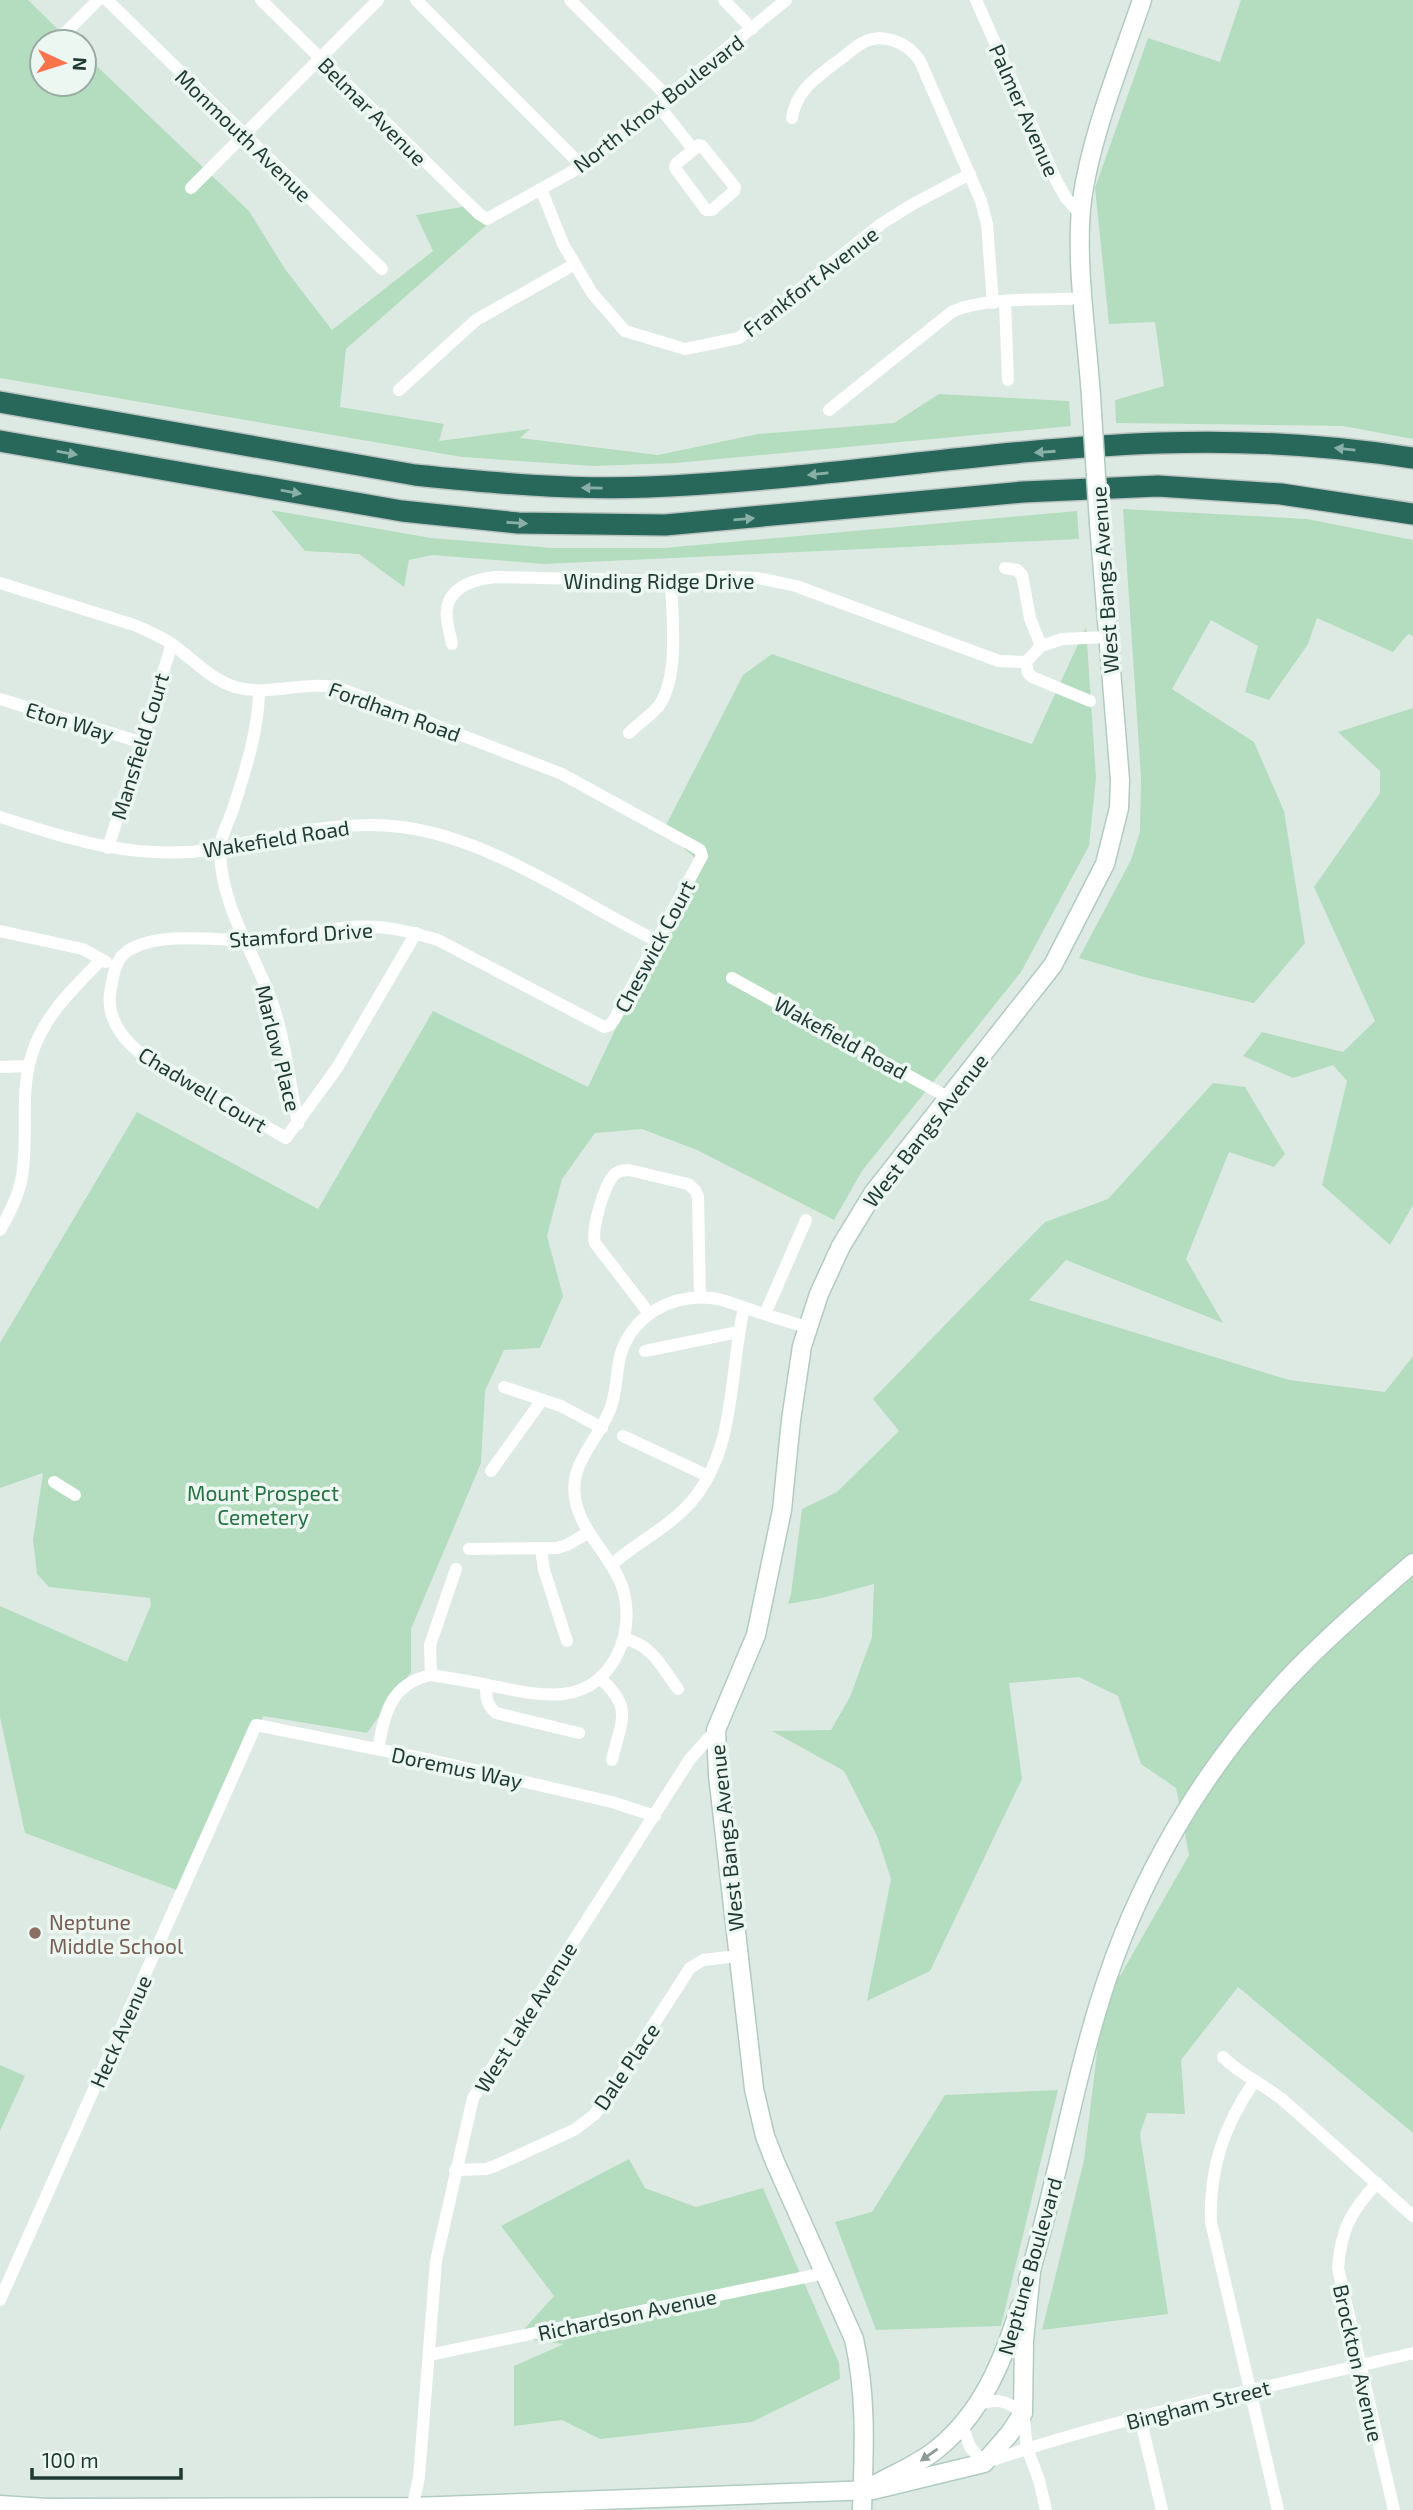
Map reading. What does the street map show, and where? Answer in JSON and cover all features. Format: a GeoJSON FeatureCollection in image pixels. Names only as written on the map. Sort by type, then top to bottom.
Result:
{"type":"FeatureCollection","features":[{"type":"Feature","properties":{"kind":"highway"},"geometry":{"type":"LineString","coordinates":[[0,402],[415,475],[564,487],[646,487],[718,483],[1157,443],[1295,445],[1413,458]]}},
{"type":"Feature","properties":{"kind":"highway"},"geometry":{"type":"LineString","coordinates":[[0,441],[402,511],[541,524],[627,526],[700,523],[1023,492],[1158,486],[1281,494],[1413,514]]}},
{"type":"Feature","properties":{"kind":"street"},"geometry":{"type":"LineString","coordinates":[[70,28],[98,0]]}},
{"type":"Feature","properties":{"kind":"street","name":"Monmouth Avenue"},"geometry":{"type":"LineString","coordinates":[[107,0],[382,270]]}},
{"type":"Feature","properties":{"kind":"street","name":"Belmar Avenue"},"geometry":{"type":"LineString","coordinates":[[261,0],[487,219]]}},
{"type":"Feature","properties":{"kind":"street"},"geometry":{"type":"LineString","coordinates":[[191,188],[378,0]]}},
{"type":"Feature","properties":{"kind":"street"},"geometry":{"type":"LineString","coordinates":[[416,0],[582,166]]}},
{"type":"Feature","properties":{"kind":"street"},"geometry":{"type":"LineString","coordinates":[[570,0],[663,101],[693,149]]}},
{"type":"Feature","properties":{"kind":"street"},"geometry":{"type":"LineString","coordinates":[[724,0],[752,29]]}},
{"type":"Feature","properties":{"kind":"street","name":"North Knox Boulevard"},"geometry":{"type":"LineString","coordinates":[[487,219],[582,166],[786,0]]}},
{"type":"Feature","properties":{"kind":"street","name":"Palmer Avenue"},"geometry":{"type":"LineString","coordinates":[[976,0],[1056,180],[1066,198],[1081,215]]}},
{"type":"Feature","properties":{"kind":"street","name":"West Bangs Avenue"},"geometry":{"type":"LineString","coordinates":[[862,2510],[864,2406],[861,2367],[854,2339],[765,2136],[754,2089],[718,1775],[716,1730],[741,1676],[756,1634],[782,1510],[797,1372],[807,1327],[841,1247],[862,1210],[896,1163],[1054,965],[1105,864],[1119,808],[1120,780],[1099,523],[1081,215],[1087,176],[1098,135],[1142,0]]}},
{"type":"Feature","properties":{"kind":"street"},"geometry":{"type":"LineString","coordinates":[[792,118],[799,94],[808,84],[860,44],[875,39],[897,41],[908,47],[920,61],[970,174],[987,224],[1008,380]]}},
{"type":"Feature","properties":{"kind":"street"},"geometry":{"type":"LineString","coordinates":[[702,146],[735,187],[734,191],[712,210],[706,210],[675,168],[693,149],[702,146]]}},
{"type":"Feature","properties":{"kind":"street","name":"Frankfort Avenue"},"geometry":{"type":"LineString","coordinates":[[541,189],[563,244],[592,293],[625,331],[685,349],[739,338],[881,224],[970,174]]}},
{"type":"Feature","properties":{"kind":"street"},"geometry":{"type":"LineString","coordinates":[[399,390],[476,320],[575,264]]}},
{"type":"Feature","properties":{"kind":"street"},"geometry":{"type":"LineString","coordinates":[[829,410],[953,311],[966,306],[1084,298]]}},
{"type":"Feature","properties":{"kind":"street"},"geometry":{"type":"LineString","coordinates":[[1005,568],[1017,570],[1022,575],[1030,618],[1041,646]]}},
{"type":"Feature","properties":{"kind":"street","name":"Winding Ridge Drive"},"geometry":{"type":"LineString","coordinates":[[452,643],[446,612],[451,599],[461,588],[481,579],[671,581],[741,576],[783,582],[999,660],[1026,662]]}},
{"type":"Feature","properties":{"kind":"street"},"geometry":{"type":"LineString","coordinates":[[629,733],[658,706],[671,671],[671,581]]}},
{"type":"Feature","properties":{"kind":"street","name":"Fordham Road"},"geometry":{"type":"LineString","coordinates":[[0,583],[135,625],[172,644],[213,677],[236,687],[259,692],[313,684],[342,689],[562,775],[695,846],[702,856]]}},
{"type":"Feature","properties":{"kind":"street"},"geometry":{"type":"LineString","coordinates":[[1090,701],[1032,677],[1028,673],[1026,662],[1041,646],[1062,639],[1109,637]]}},
{"type":"Feature","properties":{"kind":"street","name":"Mansfield Court"},"geometry":{"type":"LineString","coordinates":[[108,848],[172,644]]}},
{"type":"Feature","properties":{"kind":"street","name":"Marlow Place"},"geometry":{"type":"LineString","coordinates":[[259,692],[256,730],[250,754],[219,849],[227,897],[274,1010],[298,1124]]}},
{"type":"Feature","properties":{"kind":"street","name":"Eton Way"},"geometry":{"type":"LineString","coordinates":[[0,699],[140,742]]}},
{"type":"Feature","properties":{"kind":"street","name":"Wakefield Road"},"geometry":{"type":"LineString","coordinates":[[0,817],[108,848],[160,853],[219,849],[338,826],[381,825],[423,831],[487,851],[657,941]]}},
{"type":"Feature","properties":{"kind":"street","name":"Cheswick Court"},"geometry":{"type":"LineString","coordinates":[[599,1026],[610,1025],[614,1020],[702,856]]}},
{"type":"Feature","properties":{"kind":"street","name":"Stamford Drive"},"geometry":{"type":"LineString","coordinates":[[116,965],[129,950],[163,939],[278,939],[360,926],[401,930],[449,945],[599,1026]]}},
{"type":"Feature","properties":{"kind":"street"},"geometry":{"type":"LineString","coordinates":[[0,931],[83,949],[116,965]]}},
{"type":"Feature","properties":{"kind":"street","name":"Chadwell Court"},"geometry":{"type":"LineString","coordinates":[[116,965],[110,999],[111,1009],[125,1041],[139,1052],[286,1138],[337,1068],[416,933]]}},
{"type":"Feature","properties":{"kind":"street"},"geometry":{"type":"LineString","coordinates":[[0,1230],[13,1207],[22,1177],[24,1093],[28,1066],[41,1032],[54,1009],[101,960]]}},
{"type":"Feature","properties":{"kind":"street","name":"Wakefield Road"},"geometry":{"type":"LineString","coordinates":[[732,978],[949,1098]]}},
{"type":"Feature","properties":{"kind":"street"},"geometry":{"type":"LineString","coordinates":[[0,1067],[28,1066]]}},
{"type":"Feature","properties":{"kind":"street"},"geometry":{"type":"LineString","coordinates":[[648,1312],[595,1242],[593,1235],[593,1225],[611,1179],[619,1171],[629,1170],[688,1184],[695,1190],[698,1197],[699,1297]]}},
{"type":"Feature","properties":{"kind":"street"},"geometry":{"type":"LineString","coordinates":[[765,1314],[806,1220]]}},
{"type":"Feature","properties":{"kind":"street"},"geometry":{"type":"LineString","coordinates":[[379,1749],[388,1708],[394,1696],[410,1681],[431,1675],[524,1693],[553,1696],[570,1694],[600,1678],[617,1656],[624,1639],[626,1620],[623,1590],[611,1565],[579,1516],[574,1483],[580,1460],[602,1428],[612,1404],[622,1351],[648,1312],[685,1298],[699,1297],[728,1301],[807,1327]]}},
{"type":"Feature","properties":{"kind":"street"},"geometry":{"type":"LineString","coordinates":[[611,1565],[684,1509],[697,1495],[708,1476],[720,1448],[725,1427],[738,1332],[744,1308]]}},
{"type":"Feature","properties":{"kind":"street"},"geometry":{"type":"LineString","coordinates":[[645,1351],[738,1332]]}},
{"type":"Feature","properties":{"kind":"street"},"geometry":{"type":"LineString","coordinates":[[504,1387],[574,1412],[602,1428]]}},
{"type":"Feature","properties":{"kind":"street"},"geometry":{"type":"LineString","coordinates":[[491,1471],[542,1400]]}},
{"type":"Feature","properties":{"kind":"street"},"geometry":{"type":"LineString","coordinates":[[623,1436],[708,1476]]}},
{"type":"Feature","properties":{"kind":"street"},"geometry":{"type":"LineString","coordinates":[[54,1482],[75,1495]]}},
{"type":"Feature","properties":{"kind":"street"},"geometry":{"type":"LineString","coordinates":[[469,1549],[541,1549],[567,1545],[589,1532]]}},
{"type":"Feature","properties":{"kind":"street"},"geometry":{"type":"LineString","coordinates":[[541,1549],[544,1570],[567,1642]]}},
{"type":"Feature","properties":{"kind":"street","name":"Neptune Boulevard"},"geometry":{"type":"LineString","coordinates":[[0,2505],[25,2509],[269,2509],[686,2504],[863,2490],[924,2458],[962,2424],[977,2405],[1003,2359],[1031,2271],[1107,1980],[1133,1910],[1160,1856],[1205,1782],[1265,1704],[1307,1658],[1413,1563]]}},
{"type":"Feature","properties":{"kind":"street"},"geometry":{"type":"LineString","coordinates":[[431,1675],[430,1645],[456,1569]]}},
{"type":"Feature","properties":{"kind":"street"},"geometry":{"type":"LineString","coordinates":[[624,1639],[636,1641],[649,1650],[678,1689]]}},
{"type":"Feature","properties":{"kind":"street"},"geometry":{"type":"LineString","coordinates":[[600,1678],[614,1691],[622,1704],[612,1760]]}},
{"type":"Feature","properties":{"kind":"street"},"geometry":{"type":"LineString","coordinates":[[486,1685],[486,1698],[496,1713],[579,1732]]}},
{"type":"Feature","properties":{"kind":"street","name":"Doremus Way"},"geometry":{"type":"LineString","coordinates":[[257,1725],[379,1749],[599,1799],[655,1816]]}},
{"type":"Feature","properties":{"kind":"street","name":"Heck Avenue"},"geometry":{"type":"LineString","coordinates":[[0,2300],[257,1725]]}},
{"type":"Feature","properties":{"kind":"street","name":"West Lake Avenue"},"geometry":{"type":"LineString","coordinates":[[413,2508],[419,2477],[436,2261],[455,2170],[470,2108],[478,2087],[690,1759],[716,1730]]}},
{"type":"Feature","properties":{"kind":"street","name":"Dale Place"},"geometry":{"type":"LineString","coordinates":[[455,2170],[495,2166],[584,2124],[601,2106],[690,1968],[703,1960],[738,1956]]}},
{"type":"Feature","properties":{"kind":"street"},"geometry":{"type":"LineString","coordinates":[[1223,2057],[1234,2068],[1283,2100],[1413,2216]]}},
{"type":"Feature","properties":{"kind":"street"},"geometry":{"type":"LineString","coordinates":[[1254,2082],[1222,2139],[1213,2172],[1210,2201],[1214,2242],[1278,2510]]}},
{"type":"Feature","properties":{"kind":"street","name":"Brockton Avenue"},"geometry":{"type":"LineString","coordinates":[[1377,2183],[1352,2212],[1343,2233],[1339,2252],[1339,2279],[1394,2510]]}},
{"type":"Feature","properties":{"kind":"street"},"geometry":{"type":"LineString","coordinates":[[1031,2271],[1024,2341],[1023,2413],[1027,2448],[1046,2510]]}},
{"type":"Feature","properties":{"kind":"street","name":"Richardson Avenue"},"geometry":{"type":"LineString","coordinates":[[429,2355],[825,2273]]}},
{"type":"Feature","properties":{"kind":"street","name":"Bingham Street"},"geometry":{"type":"LineString","coordinates":[[863,2490],[896,2486],[1140,2417],[1413,2353]]}},
{"type":"Feature","properties":{"kind":"street"},"geometry":{"type":"LineString","coordinates":[[977,2405],[994,2400],[1004,2401],[1023,2413]]}},
{"type":"Feature","properties":{"kind":"street"},"geometry":{"type":"LineString","coordinates":[[962,2424],[970,2447],[984,2463],[1005,2440],[1023,2413]]}},
{"type":"Feature","properties":{"kind":"street"},"geometry":{"type":"LineString","coordinates":[[1140,2417],[1162,2510]]}},
{"type":"Feature","properties":{"kind":"green space"},"geometry":{"type":"Polygon","coordinates":[[[0,0],[28,0],[57,28],[28,28],[28,98],[98,98],[98,67],[249,211],[285,269],[332,330],[433,251],[416,215],[467,206],[489,223],[346,349],[340,407],[444,424],[439,441],[530,429],[520,438],[658,455],[758,434],[894,423],[939,394],[1069,401],[1071,426],[676,463],[593,466],[462,457],[0,378],[0,0]]]}},
{"type":"Feature","properties":{"kind":"green space"},"geometry":{"type":"Polygon","coordinates":[[[1241,0],[1413,0],[1413,439],[1343,426],[1116,423],[1115,400],[1164,386],[1155,322],[1109,324],[1095,188],[1148,38],[1220,62],[1241,0]]]}},
{"type":"Feature","properties":{"kind":"green space"},"geometry":{"type":"Polygon","coordinates":[[[1123,509],[1307,519],[1413,540],[1413,636],[1408,634],[1393,652],[1317,618],[1308,644],[1269,700],[1245,692],[1258,646],[1211,620],[1172,689],[1254,742],[1284,811],[1305,943],[1254,1003],[1144,977],[1079,958],[1131,860],[1140,832],[1141,777],[1123,509]]]}},
{"type":"Feature","properties":{"kind":"green space"},"geometry":{"type":"Polygon","coordinates":[[[271,510],[431,538],[552,548],[663,548],[1077,511],[1079,539],[545,564],[432,555],[409,560],[404,587],[359,554],[305,551],[271,510]]]}},
{"type":"Feature","properties":{"kind":"green space","name":"Mount Prospect Cemetery"},"geometry":{"type":"Polygon","coordinates":[[[1086,627],[1096,778],[1089,846],[1021,972],[862,1171],[834,1220],[697,1150],[642,1129],[595,1133],[562,1179],[547,1236],[563,1296],[540,1348],[504,1350],[485,1391],[481,1463],[411,1629],[411,1672],[367,1733],[263,1716],[182,1892],[25,1833],[0,1717],[0,1606],[127,1662],[151,1605],[150,1598],[49,1587],[37,1574],[33,1540],[43,1473],[0,1488],[0,1343],[137,1112],[318,1209],[433,1011],[588,1087],[652,952],[700,862],[663,831],[743,675],[772,654],[1032,744],[1086,627]]]}},
{"type":"Feature","properties":{"kind":"green space"},"geometry":{"type":"Polygon","coordinates":[[[1413,708],[1413,1205],[1390,1245],[1322,1185],[1347,1081],[1333,1065],[1293,1078],[1243,1056],[1262,1032],[1343,1052],[1375,1021],[1314,887],[1380,793],[1380,771],[1338,732],[1413,708]]]}},
{"type":"Feature","properties":{"kind":"green space"},"geometry":{"type":"Polygon","coordinates":[[[1213,1083],[1245,1087],[1285,1154],[1274,1167],[1229,1152],[1186,1259],[1223,1323],[1066,1260],[1029,1300],[1289,1380],[1385,1392],[1413,1356],[1413,2133],[1238,1987],[1181,2060],[1185,2114],[1147,2113],[1140,2134],[1168,2314],[1042,2330],[1084,2160],[1107,1970],[1120,1976],[1189,1855],[1176,1788],[1141,1764],[1118,1696],[1079,1677],[1009,1683],[1022,1779],[930,1971],[867,2001],[891,1879],[877,1836],[844,1771],[772,1731],[831,1730],[850,1697],[872,1637],[874,1584],[788,1604],[802,1509],[837,1492],[899,1431],[873,1399],[1045,1222],[1108,1199],[1213,1083]]]}},
{"type":"Feature","properties":{"kind":"green space"},"geometry":{"type":"Polygon","coordinates":[[[0,2065],[25,2076],[0,2131],[0,2065]]]}},
{"type":"Feature","properties":{"kind":"green space"},"geometry":{"type":"Polygon","coordinates":[[[1058,2090],[1001,2326],[876,2330],[835,2222],[872,2212],[945,2095],[1058,2090]]]}},
{"type":"Feature","properties":{"kind":"green space"},"geometry":{"type":"Polygon","coordinates":[[[629,2159],[645,2188],[696,2207],[763,2188],[839,2363],[840,2379],[752,2422],[600,2439],[562,2420],[514,2426],[514,2366],[564,2344],[516,2338],[554,2296],[501,2226],[629,2159]]]}},
{"type":"Feature","properties":{"kind":"place","name":"Neptune Middle School"},"geometry":{"type":"Point","coordinates":[35,1933]}}]}
